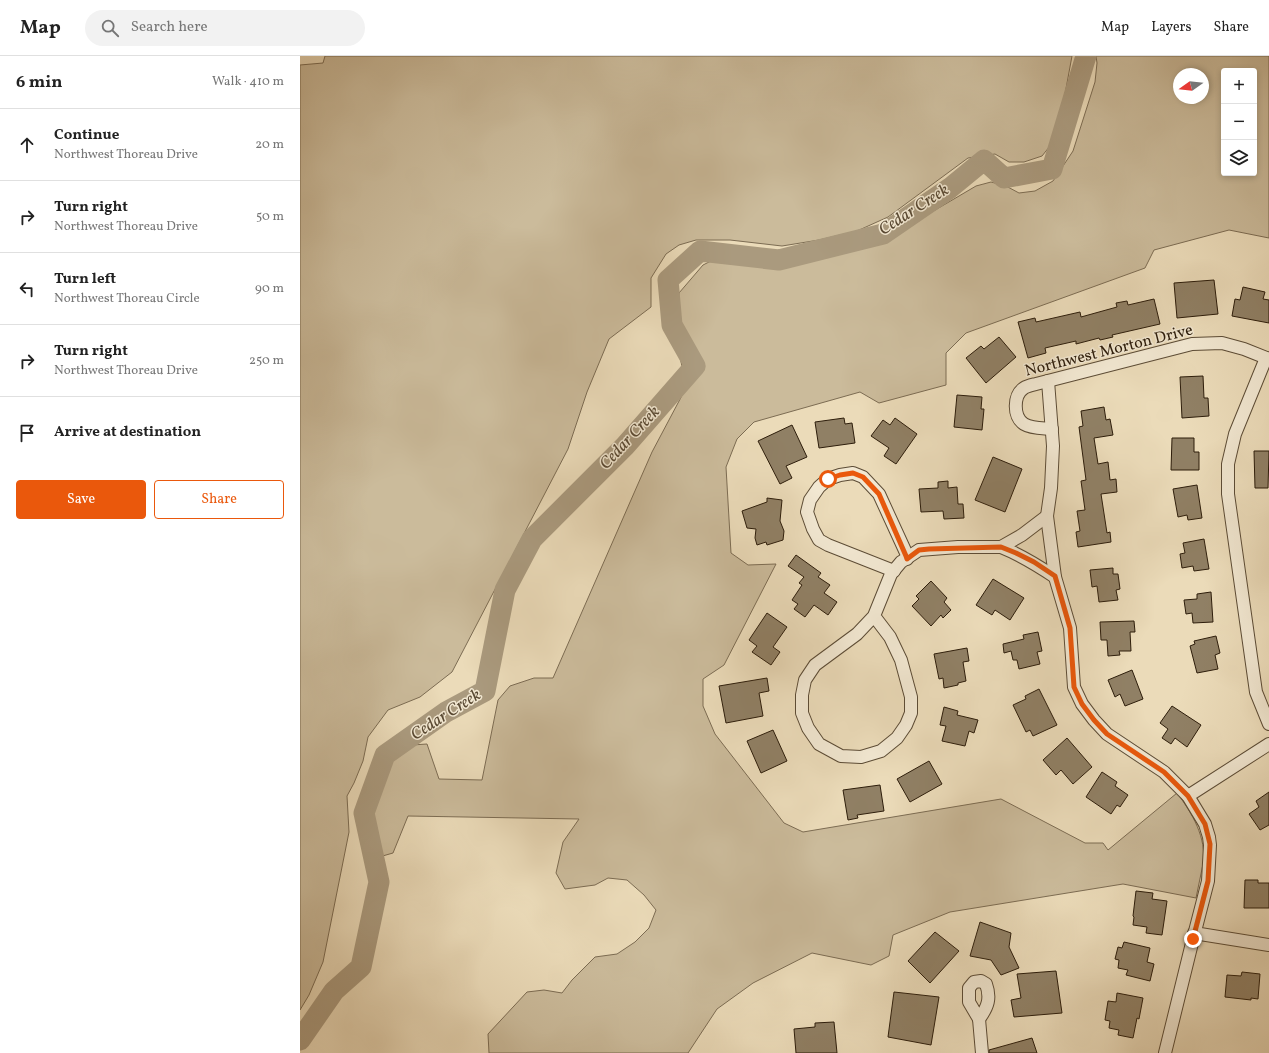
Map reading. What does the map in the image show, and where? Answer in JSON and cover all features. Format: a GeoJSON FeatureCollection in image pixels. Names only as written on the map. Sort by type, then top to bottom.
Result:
{"type":"FeatureCollection","features":[{"type":"Feature","properties":{"kind":"street","name":"Northwest Morton Drive"},"geometry":{"type":"LineString","coordinates":[[1052,429],[1024,424],[1016,413],[1017,399],[1023,388],[1192,344],[1222,343],[1268,358]]}},
{"type":"Feature","properties":{"kind":"street"},"geometry":{"type":"LineString","coordinates":[[1268,358],[1235,434],[1228,464],[1228,494],[1256,692],[1269,724]]}},
{"type":"Feature","properties":{"kind":"street"},"geometry":{"type":"LineString","coordinates":[[1048,381],[1053,446],[1051,488],[1047,516],[1055,576],[1070,628],[1074,687],[1082,704],[1107,734],[1164,772],[1188,796],[1205,824],[1210,844],[1208,881],[1165,1053]]}},
{"type":"Feature","properties":{"kind":"street"},"geometry":{"type":"LineString","coordinates":[[894,571],[819,540],[807,512],[810,500],[819,486],[828,479],[840,475],[853,473],[863,477],[879,494],[907,559]]}},
{"type":"Feature","properties":{"kind":"street"},"geometry":{"type":"LineString","coordinates":[[1001,547],[1022,535],[1047,516]]}},
{"type":"Feature","properties":{"kind":"street"},"geometry":{"type":"LineString","coordinates":[[874,616],[890,638],[900,660],[911,697],[911,712],[906,725],[897,738],[881,751],[861,757],[841,756],[819,744],[808,728],[802,713],[802,695],[805,680],[815,665],[857,634],[874,616],[892,574],[901,562],[919,550],[1001,547],[1034,562],[1055,576]]}},
{"type":"Feature","properties":{"kind":"street"},"geometry":{"type":"LineString","coordinates":[[1188,796],[1269,744]]}},
{"type":"Feature","properties":{"kind":"street"},"geometry":{"type":"LineString","coordinates":[[1194,933],[1269,944]]}},
{"type":"Feature","properties":{"kind":"street"},"geometry":{"type":"LineString","coordinates":[[979,1019],[982,1053]]}},
{"type":"Feature","properties":{"kind":"shaded area"},"geometry":{"type":"Polygon","coordinates":[[[325,56],[1072,56],[1065,94],[1050,146],[1042,156],[1024,162],[1009,162],[995,154],[968,158],[888,217],[857,231],[819,240],[782,246],[730,240],[696,240],[679,245],[666,254],[651,278],[651,307],[609,339],[587,392],[568,449],[452,672],[420,697],[388,710],[368,737],[363,761],[347,796],[349,832],[323,962],[309,995],[300,1010],[300,65],[323,63],[325,56]]]}},
{"type":"Feature","properties":{"kind":"shaded area"},"geometry":{"type":"Polygon","coordinates":[[[1096,56],[1269,56],[1269,238],[1229,230],[1154,250],[1145,268],[966,333],[946,353],[946,385],[879,403],[860,392],[754,422],[737,439],[726,467],[731,553],[748,565],[776,564],[724,665],[703,679],[703,706],[715,734],[784,823],[803,832],[1001,799],[1085,843],[1103,843],[1108,850],[1177,793],[1193,817],[1203,845],[1203,864],[1196,898],[1123,884],[950,912],[893,935],[889,956],[871,965],[812,953],[753,983],[717,1009],[688,1053],[489,1053],[488,1034],[527,992],[544,990],[562,993],[572,980],[595,957],[617,954],[635,942],[649,928],[656,910],[644,895],[627,880],[608,878],[595,885],[565,889],[556,873],[563,842],[579,819],[408,816],[393,853],[379,857],[372,814],[378,783],[391,761],[400,752],[412,745],[427,744],[439,779],[482,780],[498,700],[510,686],[534,678],[553,678],[652,452],[687,386],[681,362],[676,315],[679,293],[703,265],[715,259],[777,266],[844,251],[886,239],[976,186],[991,182],[1006,186],[1019,193],[1035,191],[1053,181],[1073,151],[1095,82],[1097,63],[1096,56]]]}},
{"type":"Feature","properties":{"kind":"building"},"geometry":{"type":"Polygon","coordinates":[[[1214,280],[1218,314],[1177,318],[1174,283],[1214,280]]]}},
{"type":"Feature","properties":{"kind":"building"},"geometry":{"type":"Polygon","coordinates":[[[1243,287],[1265,292],[1263,299],[1269,300],[1269,323],[1232,316],[1235,299],[1240,300],[1243,287]]]}},
{"type":"Feature","properties":{"kind":"building"},"geometry":{"type":"Polygon","coordinates":[[[1154,299],[1160,324],[1112,335],[1113,337],[1100,340],[1099,338],[1076,344],[1076,341],[1045,348],[1046,353],[1028,358],[1018,322],[1035,318],[1036,322],[1080,312],[1081,317],[1117,307],[1116,303],[1127,301],[1128,305],[1154,299]]]}},
{"type":"Feature","properties":{"kind":"building"},"geometry":{"type":"Polygon","coordinates":[[[999,337],[1016,357],[986,383],[966,358],[981,346],[984,349],[999,337]]]}},
{"type":"Feature","properties":{"kind":"building"},"geometry":{"type":"Polygon","coordinates":[[[1203,376],[1204,398],[1208,398],[1209,416],[1182,418],[1180,377],[1203,376]]]}},
{"type":"Feature","properties":{"kind":"building"},"geometry":{"type":"Polygon","coordinates":[[[957,395],[982,397],[981,409],[984,409],[982,430],[954,427],[957,395]]]}},
{"type":"Feature","properties":{"kind":"building"},"geometry":{"type":"Polygon","coordinates":[[[1104,407],[1106,420],[1110,419],[1113,435],[1094,438],[1098,464],[1108,462],[1110,480],[1116,479],[1117,492],[1101,494],[1107,533],[1110,532],[1111,542],[1078,547],[1076,532],[1080,531],[1077,511],[1085,510],[1081,481],[1086,480],[1079,427],[1083,426],[1081,411],[1104,407]]]}},
{"type":"Feature","properties":{"kind":"building"},"geometry":{"type":"Polygon","coordinates":[[[844,418],[845,424],[852,423],[855,443],[819,448],[815,422],[844,418]]]}},
{"type":"Feature","properties":{"kind":"building"},"geometry":{"type":"Polygon","coordinates":[[[895,418],[917,434],[896,464],[884,456],[889,448],[871,436],[883,420],[890,425],[895,418]]]}},
{"type":"Feature","properties":{"kind":"building"},"geometry":{"type":"Polygon","coordinates":[[[792,425],[807,457],[786,466],[792,478],[780,484],[758,441],[792,425]]]}},
{"type":"Feature","properties":{"kind":"building"},"geometry":{"type":"Polygon","coordinates":[[[1172,438],[1194,438],[1194,452],[1199,452],[1199,470],[1171,470],[1172,438]]]}},
{"type":"Feature","properties":{"kind":"building"},"geometry":{"type":"Polygon","coordinates":[[[1254,451],[1269,451],[1268,488],[1255,488],[1254,451]]]}},
{"type":"Feature","properties":{"kind":"building"},"geometry":{"type":"Polygon","coordinates":[[[993,457],[1022,469],[1005,512],[975,500],[993,457]]]}},
{"type":"Feature","properties":{"kind":"building"},"geometry":{"type":"Polygon","coordinates":[[[948,481],[948,488],[957,487],[958,504],[963,504],[964,518],[944,519],[943,511],[921,512],[919,489],[938,488],[938,482],[948,481]]]}},
{"type":"Feature","properties":{"kind":"building"},"geometry":{"type":"Polygon","coordinates":[[[1197,485],[1202,518],[1188,520],[1187,515],[1178,517],[1173,489],[1197,485]]]}},
{"type":"Feature","properties":{"kind":"building"},"geometry":{"type":"Polygon","coordinates":[[[767,498],[782,500],[780,521],[784,531],[783,540],[767,545],[766,542],[757,545],[755,538],[756,529],[747,528],[742,511],[767,502],[767,498]]]}},
{"type":"Feature","properties":{"kind":"building"},"geometry":{"type":"Polygon","coordinates":[[[1204,539],[1209,569],[1194,571],[1193,566],[1182,568],[1180,554],[1185,553],[1183,543],[1204,539]]]}},
{"type":"Feature","properties":{"kind":"building"},"geometry":{"type":"Polygon","coordinates":[[[796,555],[821,573],[818,577],[830,585],[824,593],[837,602],[828,615],[814,605],[805,617],[794,609],[798,604],[792,600],[802,585],[799,583],[804,577],[788,566],[796,555]]]}},
{"type":"Feature","properties":{"kind":"building"},"geometry":{"type":"Polygon","coordinates":[[[1113,568],[1113,574],[1118,574],[1120,589],[1116,590],[1118,600],[1099,602],[1097,586],[1092,587],[1090,570],[1113,568]]]}},
{"type":"Feature","properties":{"kind":"building"},"geometry":{"type":"Polygon","coordinates":[[[993,579],[1024,598],[1010,620],[995,610],[992,615],[976,605],[993,579]]]}},
{"type":"Feature","properties":{"kind":"building"},"geometry":{"type":"Polygon","coordinates":[[[931,581],[947,598],[944,602],[951,610],[943,618],[941,615],[931,626],[912,606],[919,599],[916,596],[931,581]]]}},
{"type":"Feature","properties":{"kind":"building"},"geometry":{"type":"Polygon","coordinates":[[[1211,592],[1213,622],[1193,623],[1192,613],[1186,614],[1184,600],[1197,599],[1197,594],[1211,592]]]}},
{"type":"Feature","properties":{"kind":"building"},"geometry":{"type":"Polygon","coordinates":[[[767,613],[787,627],[773,647],[780,652],[771,665],[752,652],[757,646],[749,640],[767,613]]]}},
{"type":"Feature","properties":{"kind":"building"},"geometry":{"type":"Polygon","coordinates":[[[1134,621],[1135,632],[1130,632],[1131,651],[1119,651],[1120,655],[1108,656],[1107,640],[1101,640],[1100,622],[1134,621]]]}},
{"type":"Feature","properties":{"kind":"building"},"geometry":{"type":"Polygon","coordinates":[[[1038,632],[1042,651],[1037,652],[1040,664],[1019,669],[1017,660],[1013,660],[1011,651],[1004,653],[1003,644],[1024,639],[1023,635],[1038,632]]]}},
{"type":"Feature","properties":{"kind":"building"},"geometry":{"type":"Polygon","coordinates":[[[1216,636],[1220,653],[1215,655],[1218,669],[1197,673],[1190,646],[1195,644],[1194,641],[1216,636]]]}},
{"type":"Feature","properties":{"kind":"building"},"geometry":{"type":"Polygon","coordinates":[[[967,648],[969,661],[963,662],[966,681],[958,683],[958,685],[944,688],[943,678],[939,679],[934,654],[967,648]]]}},
{"type":"Feature","properties":{"kind":"building"},"geometry":{"type":"Polygon","coordinates":[[[1132,670],[1143,699],[1125,706],[1120,694],[1115,697],[1108,680],[1132,670]]]}},
{"type":"Feature","properties":{"kind":"building"},"geometry":{"type":"Polygon","coordinates":[[[767,678],[769,691],[759,693],[763,716],[726,723],[719,686],[767,678]]]}},
{"type":"Feature","properties":{"kind":"building"},"geometry":{"type":"Polygon","coordinates":[[[1039,689],[1057,725],[1033,736],[1030,730],[1026,732],[1013,705],[1026,699],[1025,696],[1039,689]]]}},
{"type":"Feature","properties":{"kind":"building"},"geometry":{"type":"Polygon","coordinates":[[[1172,706],[1201,725],[1187,747],[1175,738],[1171,744],[1162,738],[1168,729],[1160,723],[1172,706]]]}},
{"type":"Feature","properties":{"kind":"building"},"geometry":{"type":"Polygon","coordinates":[[[944,707],[958,711],[957,715],[978,720],[974,733],[969,731],[965,746],[942,741],[946,726],[940,725],[944,707]]]}},
{"type":"Feature","properties":{"kind":"building"},"geometry":{"type":"Polygon","coordinates":[[[773,730],[787,761],[761,773],[747,741],[773,730]]]}},
{"type":"Feature","properties":{"kind":"building"},"geometry":{"type":"Polygon","coordinates":[[[1067,738],[1092,767],[1073,784],[1061,770],[1056,775],[1043,760],[1067,738]]]}},
{"type":"Feature","properties":{"kind":"building"},"geometry":{"type":"Polygon","coordinates":[[[929,761],[942,784],[910,802],[897,779],[929,761]]]}},
{"type":"Feature","properties":{"kind":"building"},"geometry":{"type":"Polygon","coordinates":[[[1102,772],[1117,782],[1115,786],[1128,795],[1120,807],[1117,805],[1111,814],[1086,797],[1102,772]]]}},
{"type":"Feature","properties":{"kind":"building"},"geometry":{"type":"Polygon","coordinates":[[[880,785],[884,811],[857,815],[858,818],[848,820],[843,790],[880,785]]]}},
{"type":"Feature","properties":{"kind":"building"},"geometry":{"type":"Polygon","coordinates":[[[1269,792],[1269,825],[1260,830],[1249,814],[1259,807],[1256,801],[1269,792]]]}},
{"type":"Feature","properties":{"kind":"building"},"geometry":{"type":"Polygon","coordinates":[[[1245,880],[1258,880],[1258,883],[1269,883],[1269,908],[1244,908],[1245,880]]]}},
{"type":"Feature","properties":{"kind":"building"},"geometry":{"type":"Polygon","coordinates":[[[1136,891],[1153,893],[1152,899],[1167,901],[1162,935],[1146,933],[1147,927],[1133,925],[1136,891]]]}},
{"type":"Feature","properties":{"kind":"building"},"geometry":{"type":"Polygon","coordinates":[[[980,922],[1011,933],[1009,947],[1019,968],[1001,975],[991,960],[970,956],[980,922]]]}},
{"type":"Feature","properties":{"kind":"building"},"geometry":{"type":"Polygon","coordinates":[[[935,932],[959,951],[930,983],[908,961],[935,932]]]}},
{"type":"Feature","properties":{"kind":"building"},"geometry":{"type":"Polygon","coordinates":[[[1124,942],[1150,948],[1147,962],[1154,964],[1150,981],[1126,975],[1128,970],[1118,968],[1119,960],[1115,959],[1118,947],[1122,948],[1124,942]]]}},
{"type":"Feature","properties":{"kind":"building"},"geometry":{"type":"Polygon","coordinates":[[[1056,971],[1062,1013],[1014,1017],[1011,1000],[1021,998],[1017,974],[1056,971]]]}},
{"type":"Feature","properties":{"kind":"building"},"geometry":{"type":"Polygon","coordinates":[[[1242,972],[1260,974],[1258,999],[1251,998],[1251,1000],[1225,997],[1227,975],[1241,976],[1242,972]]]}},
{"type":"Feature","properties":{"kind":"building"},"geometry":{"type":"Polygon","coordinates":[[[894,992],[939,997],[931,1045],[888,1037],[894,992]]]}},
{"type":"Feature","properties":{"kind":"building"},"geometry":{"type":"Polygon","coordinates":[[[1117,993],[1143,998],[1139,1019],[1137,1018],[1133,1038],[1118,1035],[1119,1030],[1109,1028],[1110,1021],[1105,1020],[1108,1001],[1116,1002],[1117,993]]]}},
{"type":"Feature","properties":{"kind":"building"},"geometry":{"type":"Polygon","coordinates":[[[834,1022],[837,1053],[796,1053],[794,1029],[815,1027],[815,1023],[834,1022]]]}},
{"type":"Feature","properties":{"kind":"building"},"geometry":{"type":"Polygon","coordinates":[[[1032,1038],[1037,1053],[989,1053],[989,1050],[1032,1038]]]}},
{"type":"Feature","properties":{"kind":"waterway","name":"Cedar Creek"},"geometry":{"type":"LineString","coordinates":[[300,1040],[334,991],[361,967],[379,882],[364,813],[385,755],[446,712],[485,691],[505,590],[532,539],[625,446],[695,366],[672,325],[668,280],[700,251],[779,260],[883,234],[950,188],[984,160],[1004,178],[1052,169],[1086,56]]}},
{"type":"Feature","properties":{"kind":"route"},"geometry":{"type":"LineString","coordinates":[[828,479],[853,473],[863,477],[879,494],[907,559],[919,550],[1001,547],[1034,562],[1055,576],[1070,628],[1074,687],[1082,704],[1107,734],[1164,772],[1188,796],[1205,824],[1210,844],[1208,881],[1193,939]]}}]}
